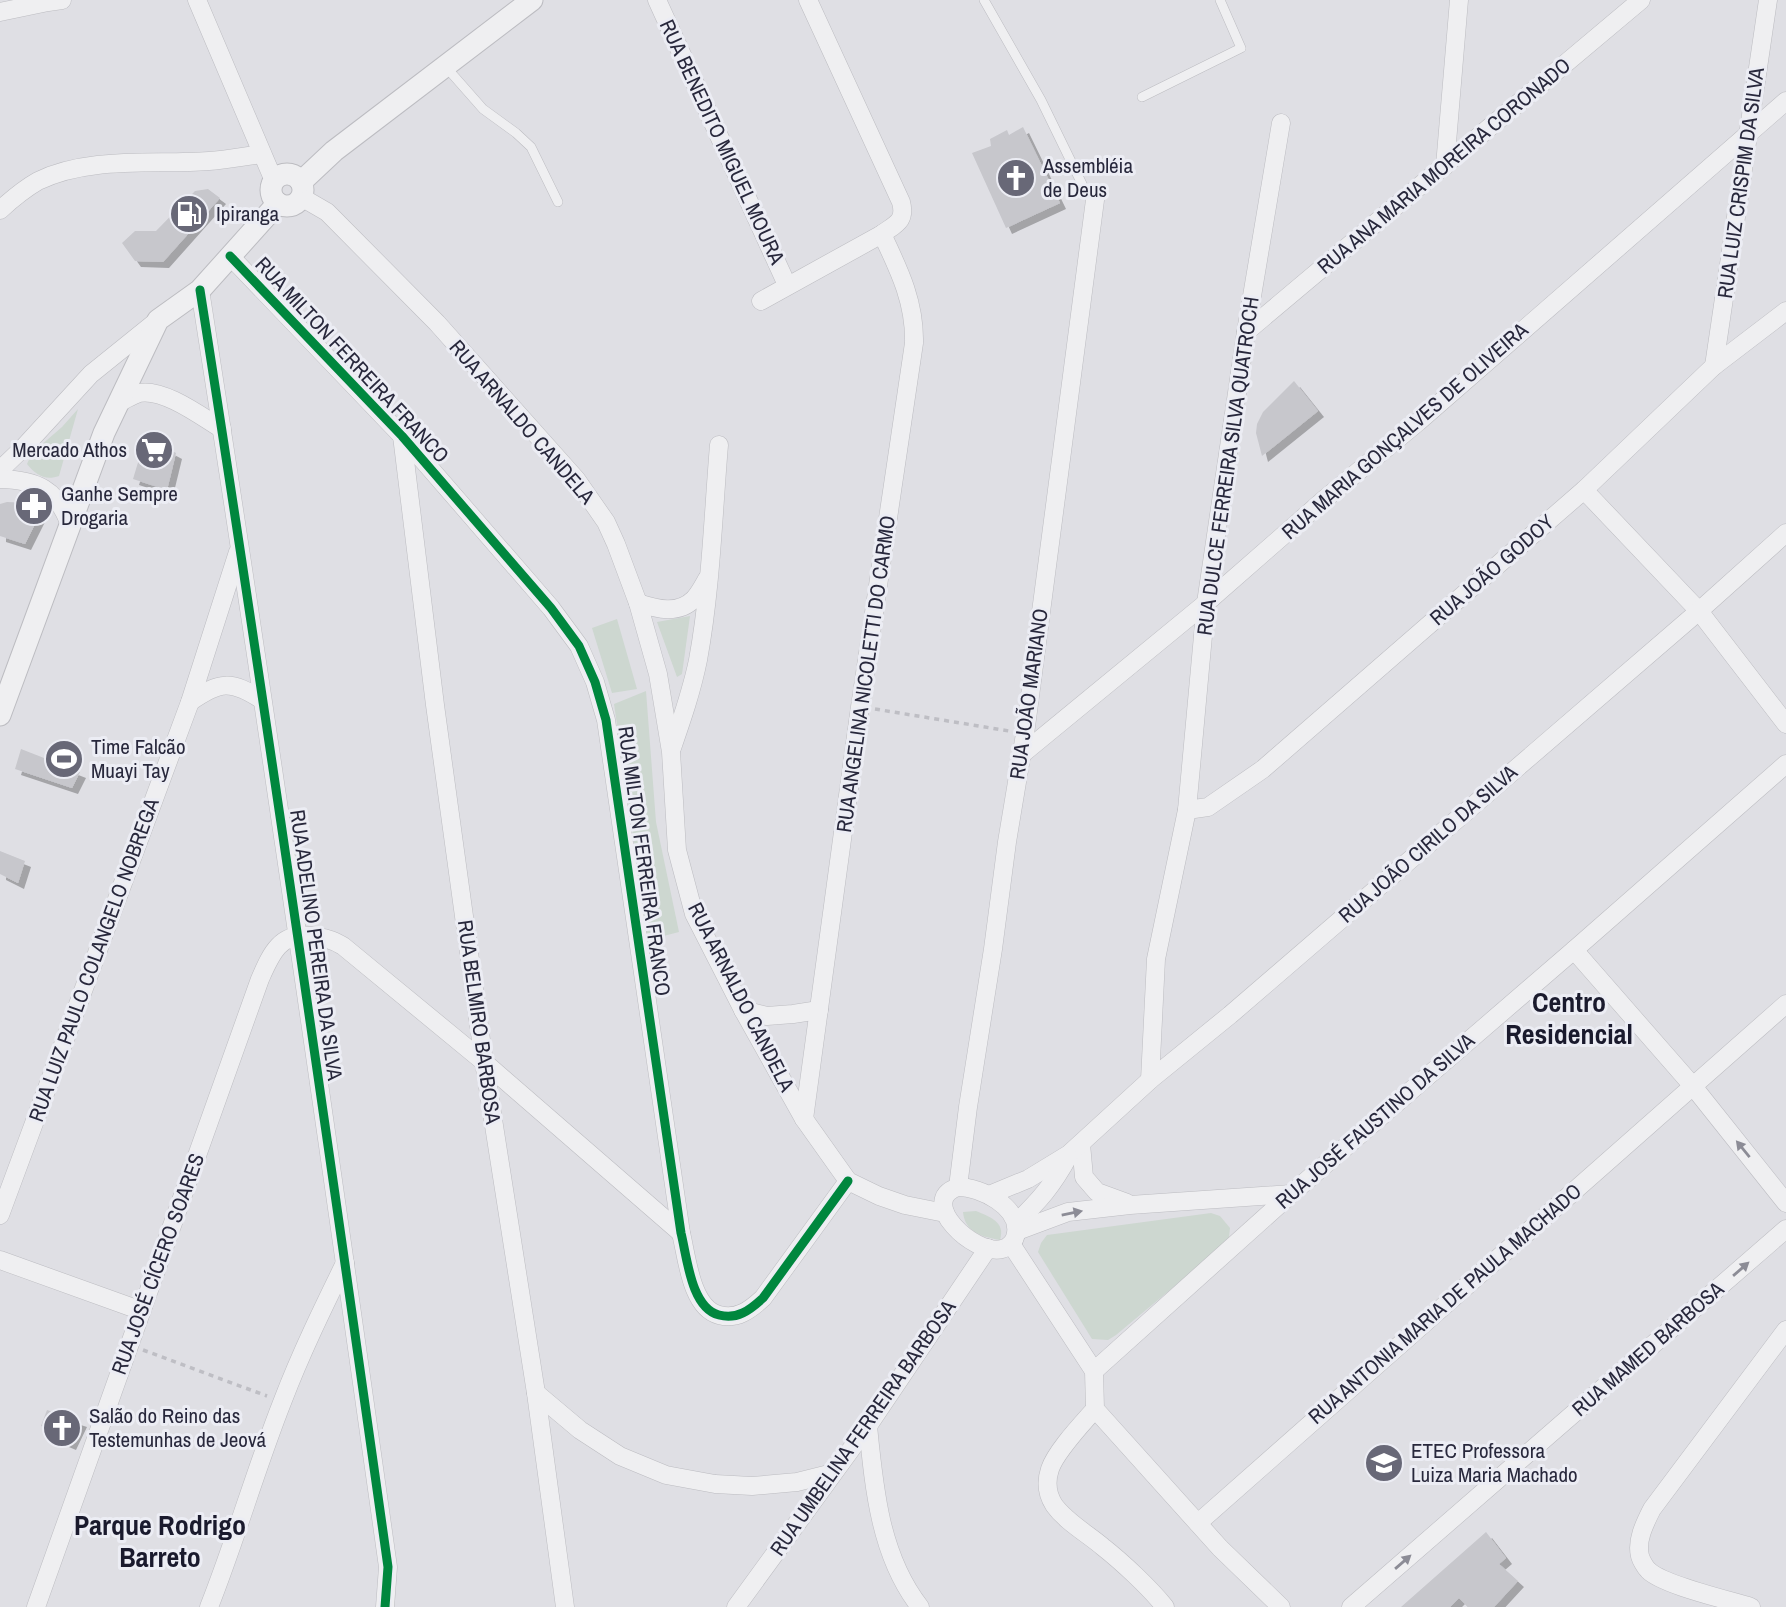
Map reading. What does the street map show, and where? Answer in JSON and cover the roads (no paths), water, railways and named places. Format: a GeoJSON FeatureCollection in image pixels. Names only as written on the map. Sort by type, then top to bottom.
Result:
{"type":"FeatureCollection","features":[{"type":"Feature","properties":{"kind":"street"},"geometry":{"type":"LineString","coordinates":[[0,12],[62,0]]}},
{"type":"Feature","properties":{"kind":"street"},"geometry":{"type":"LineString","coordinates":[[197,0],[274,181]]}},
{"type":"Feature","properties":{"kind":"street"},"geometry":{"type":"LineString","coordinates":[[301,190],[297,178],[287,174],[274,181],[272,195],[278,203],[293,205],[301,190],[334,151],[532,0]]}},
{"type":"Feature","properties":{"kind":"street","name":"RUA BENEDITO MIGUEL MOURA"},"geometry":{"type":"LineString","coordinates":[[657,0],[787,285]]}},
{"type":"Feature","properties":{"kind":"street"},"geometry":{"type":"LineString","coordinates":[[761,301],[882,234],[902,218],[903,212],[901,202],[808,0]]}},
{"type":"Feature","properties":{"kind":"street"},"geometry":{"type":"LineString","coordinates":[[1445,166],[1459,0]]}},
{"type":"Feature","properties":{"kind":"street","name":"RUA ANA MARIA MOREIRA CORONADO"},"geometry":{"type":"LineString","coordinates":[[1246,332],[1641,0]]}},
{"type":"Feature","properties":{"kind":"street","name":"RUA LUIZ CRISPIM DA SILVA"},"geometry":{"type":"LineString","coordinates":[[1714,366],[1768,0]]}},
{"type":"Feature","properties":{"kind":"street","name":"RUA MARIA GONÇALVES DE OLIVEIRA"},"geometry":{"type":"LineString","coordinates":[[1021,755],[1206,603],[1786,102]]}},
{"type":"Feature","properties":{"kind":"street","name":"RUA DULCE FERREIRA SILVA QUATROCH"},"geometry":{"type":"LineString","coordinates":[[1150,1080],[1156,959],[1187,810],[1206,603],[1246,332],[1281,123]]}},
{"type":"Feature","properties":{"kind":"street"},"geometry":{"type":"LineString","coordinates":[[0,211],[38,181],[62,171],[101,165],[211,161],[262,154]]}},
{"type":"Feature","properties":{"kind":"street","name":"RUA ARNALDO CANDELA"},"geometry":{"type":"LineString","coordinates":[[301,190],[327,212],[437,323],[576,478],[606,523],[638,603],[658,674],[671,752],[676,838],[682,874],[694,914],[743,1010],[804,1119],[848,1181],[905,1205],[945,1213]]}},
{"type":"Feature","properties":{"kind":"street","name":"RUA JOÃO MARIANO"},"geometry":{"type":"LineString","coordinates":[[958,1187],[1025,734],[1095,200]]}},
{"type":"Feature","properties":{"kind":"street"},"geometry":{"type":"LineString","coordinates":[[0,470],[91,374],[200,290],[278,203]]}},
{"type":"Feature","properties":{"kind":"street","name":"RUA ANGELINA NICOLETTI DO CARMO"},"geometry":{"type":"LineString","coordinates":[[804,1119],[860,707],[914,343],[912,307],[905,284],[882,234]]}},
{"type":"Feature","properties":{"kind":"street","name":"RUA MILTON FERREIRA FRANCO"},"geometry":{"type":"LineString","coordinates":[[230,256],[402,436],[551,608],[579,646],[595,682],[608,733],[681,1233],[695,1292],[702,1305],[713,1314],[725,1317],[740,1315],[750,1310],[763,1298],[848,1181]]}},
{"type":"Feature","properties":{"kind":"street","name":"RUA ADELINO PEREIRA DA SILVA"},"geometry":{"type":"LineString","coordinates":[[200,290],[298,934],[388,1567],[385,1607]]}},
{"type":"Feature","properties":{"kind":"street","name":"RUA JOÃO GODOY"},"geometry":{"type":"LineString","coordinates":[[1187,810],[1208,807],[1263,769],[1584,490],[1714,366],[1786,311]]}},
{"type":"Feature","properties":{"kind":"street"},"geometry":{"type":"LineString","coordinates":[[0,715],[104,433],[158,320]]}},
{"type":"Feature","properties":{"kind":"street"},"geometry":{"type":"LineString","coordinates":[[118,402],[142,393],[166,397],[183,404],[222,429]]}},
{"type":"Feature","properties":{"kind":"street","name":"RUA BELMIRO BARBOSA"},"geometry":{"type":"LineString","coordinates":[[402,436],[435,705],[484,1062],[536,1393],[565,1607]]}},
{"type":"Feature","properties":{"kind":"street"},"geometry":{"type":"LineString","coordinates":[[671,752],[698,660],[709,576],[719,445]]}},
{"type":"Feature","properties":{"kind":"street"},"geometry":{"type":"LineString","coordinates":[[0,480],[27,481],[43,488],[56,498],[70,525]]}},
{"type":"Feature","properties":{"kind":"street"},"geometry":{"type":"LineString","coordinates":[[1584,490],[1699,611],[1786,724]]}},
{"type":"Feature","properties":{"kind":"street","name":"RUA JOÃO CIRILO DA SILVA"},"geometry":{"type":"LineString","coordinates":[[989,1195],[1028,1179],[1075,1149],[1150,1080],[1230,1015],[1786,533]]}},
{"type":"Feature","properties":{"kind":"street","name":"RUA LUIZ PAULO COLANGELO NOBREGA"},"geometry":{"type":"LineString","coordinates":[[0,1215],[190,702],[240,545]]}},
{"type":"Feature","properties":{"kind":"street"},"geometry":{"type":"LineString","coordinates":[[638,603],[671,610],[684,606],[695,599],[709,576]]}},
{"type":"Feature","properties":{"kind":"street"},"geometry":{"type":"LineString","coordinates":[[190,702],[208,689],[228,685],[244,689],[262,700]]}},
{"type":"Feature","properties":{"kind":"street","name":"RUA JOSÉ FAUSTINO DA SILVA"},"geometry":{"type":"LineString","coordinates":[[1094,1371],[1291,1194],[1786,764]]}},
{"type":"Feature","properties":{"kind":"street"},"geometry":{"type":"LineString","coordinates":[[298,934],[328,938],[343,946],[484,1062],[681,1233]]}},
{"type":"Feature","properties":{"kind":"street","name":"RUA JOSÉ CÍCERO SOARES"},"geometry":{"type":"LineString","coordinates":[[36,1607],[260,979],[279,945],[298,934]]}},
{"type":"Feature","properties":{"kind":"street"},"geometry":{"type":"LineString","coordinates":[[1574,950],[1692,1086],[1786,1203]]}},
{"type":"Feature","properties":{"kind":"street","name":"RUA ANTONIA MARIA DE PAULA MACHADO"},"geometry":{"type":"LineString","coordinates":[[1198,1523],[1786,1004]]}},
{"type":"Feature","properties":{"kind":"street"},"geometry":{"type":"LineString","coordinates":[[743,1010],[767,1016],[819,1010]]}},
{"type":"Feature","properties":{"kind":"street"},"geometry":{"type":"LineString","coordinates":[[1075,1149],[1084,1177],[1097,1192],[1130,1205]]}},
{"type":"Feature","properties":{"kind":"street","name":"RUA JOÃO CIRILO DA SILVA"},"geometry":{"type":"LineString","coordinates":[[1015,1233],[1075,1149]]}},
{"type":"Feature","properties":{"kind":"street"},"geometry":{"type":"LineString","coordinates":[[1281,1607],[1220,1548],[1095,1409],[1094,1371],[1015,1233],[1016,1219],[989,1195],[977,1189],[951,1189],[945,1197],[944,1205],[945,1213],[958,1231],[988,1248],[999,1250],[1015,1233],[1068,1212],[1291,1194]]}},
{"type":"Feature","properties":{"kind":"street","name":"RUA MAMED BARBOSA"},"geometry":{"type":"LineString","coordinates":[[1355,1606],[1786,1229]]}},
{"type":"Feature","properties":{"kind":"street","name":"RUA UMBELINA FERREIRA BARBOSA"},"geometry":{"type":"LineString","coordinates":[[736,1607],[868,1426],[988,1248]]}},
{"type":"Feature","properties":{"kind":"street"},"geometry":{"type":"LineString","coordinates":[[0,1260],[142,1311]]}},
{"type":"Feature","properties":{"kind":"street"},"geometry":{"type":"LineString","coordinates":[[209,1607],[282,1402],[345,1263]]}},
{"type":"Feature","properties":{"kind":"street"},"geometry":{"type":"LineString","coordinates":[[1751,1607],[1668,1582],[1649,1572],[1640,1558],[1639,1544],[1643,1526],[1652,1509],[1786,1330]]}},
{"type":"Feature","properties":{"kind":"street"},"geometry":{"type":"LineString","coordinates":[[536,1393],[580,1430],[620,1457],[666,1475],[715,1484],[752,1486],[797,1482],[833,1473]]}},
{"type":"Feature","properties":{"kind":"street"},"geometry":{"type":"LineString","coordinates":[[1095,1409],[1050,1467],[1047,1483],[1049,1494],[1066,1518],[1105,1548],[1165,1607]]}},
{"type":"Feature","properties":{"kind":"street"},"geometry":{"type":"LineString","coordinates":[[868,1426],[874,1486],[887,1541],[910,1594],[920,1607]]}},
{"type":"Feature","properties":{"kind":"lane"},"geometry":{"type":"LineString","coordinates":[[984,0],[1041,100],[1082,184]]}},
{"type":"Feature","properties":{"kind":"lane"},"geometry":{"type":"LineString","coordinates":[[1142,97],[1241,48],[1220,0]]}},
{"type":"Feature","properties":{"kind":"lane"},"geometry":{"type":"LineString","coordinates":[[445,65],[483,109],[531,147],[558,202]]}},
{"type":"Feature","properties":{"kind":"place","name":"Assembléia de Deus"},"geometry":{"type":"Point","coordinates":[1016,178]}},
{"type":"Feature","properties":{"kind":"place","name":"Ipiranga"},"geometry":{"type":"Point","coordinates":[189,214]}},
{"type":"Feature","properties":{"kind":"place","name":"Mercado Athos"},"geometry":{"type":"Point","coordinates":[154,450]}},
{"type":"Feature","properties":{"kind":"place","name":"Ganhe Sempre Drogaria"},"geometry":{"type":"Point","coordinates":[34,506]}},
{"type":"Feature","properties":{"kind":"place","name":"Time Falcão Muayi Tay"},"geometry":{"type":"Point","coordinates":[64,759]}},
{"type":"Feature","properties":{"kind":"place","name":"Salão do Reino das Testemunhas de Jeová"},"geometry":{"type":"Point","coordinates":[62,1428]}},
{"type":"Feature","properties":{"kind":"place","name":"ETEC Professora Luiza Maria Machado"},"geometry":{"type":"Point","coordinates":[1384,1463]}},
{"type":"Feature","properties":{"kind":"district","name":"Centro Residencial"},"geometry":{"type":"Point","coordinates":[1569,1018]}},
{"type":"Feature","properties":{"kind":"district","name":"Parque Rodrigo Barreto"},"geometry":{"type":"Point","coordinates":[160,1541]}}]}
